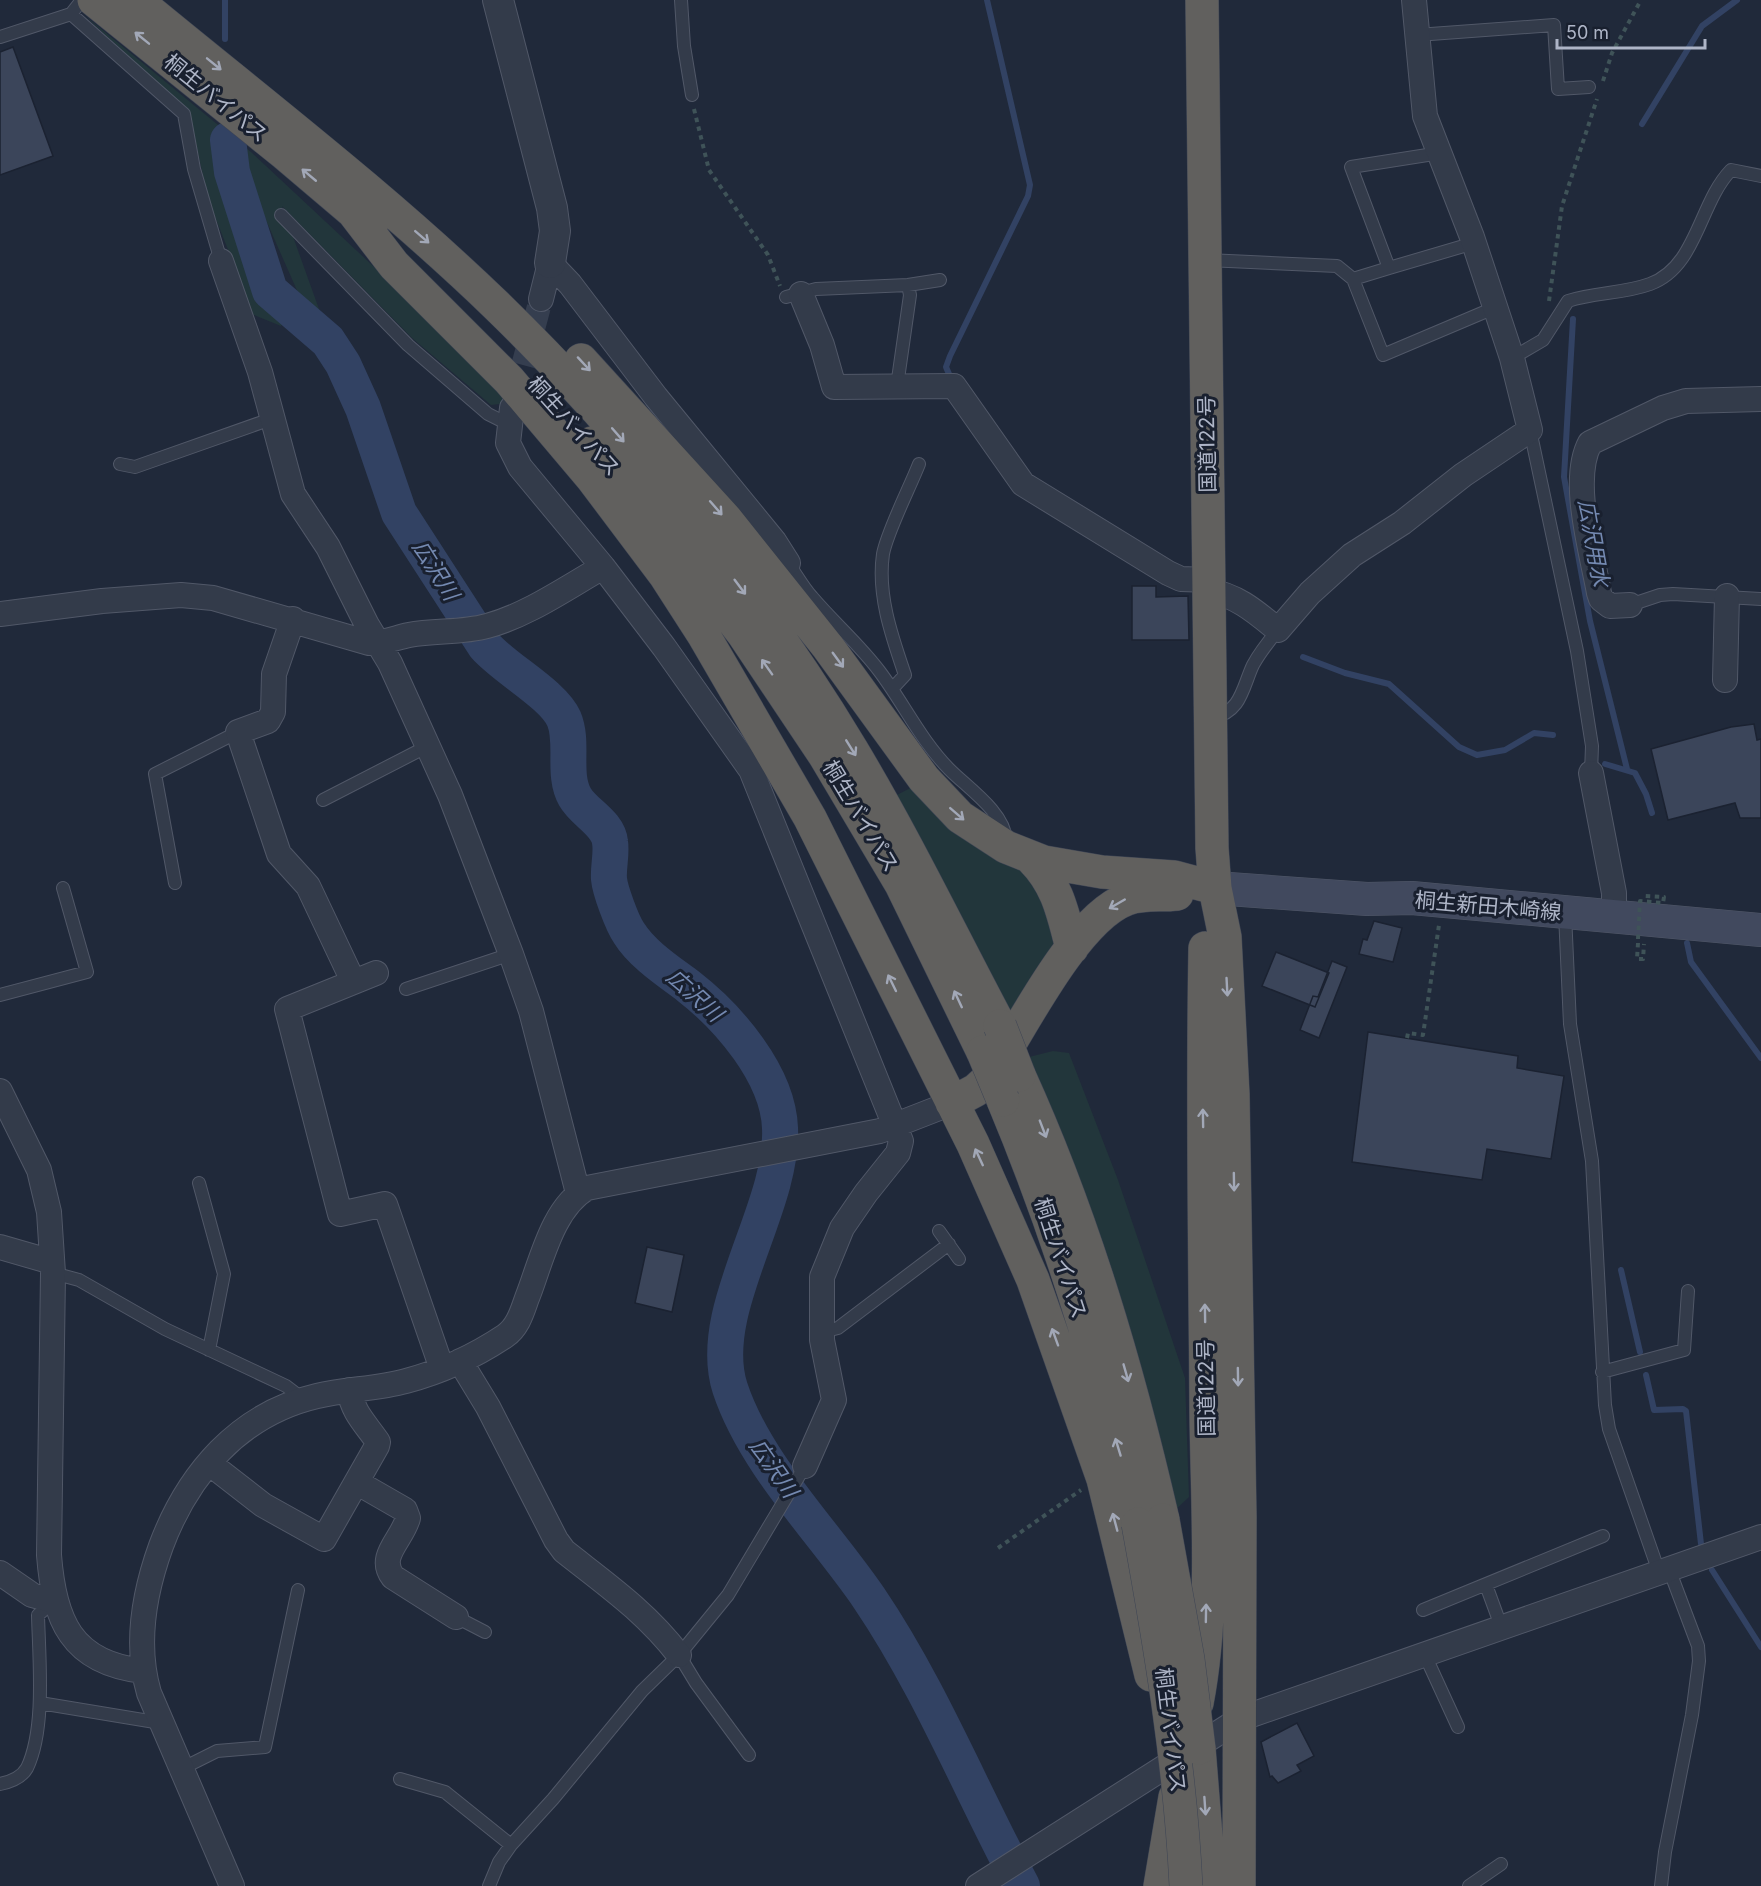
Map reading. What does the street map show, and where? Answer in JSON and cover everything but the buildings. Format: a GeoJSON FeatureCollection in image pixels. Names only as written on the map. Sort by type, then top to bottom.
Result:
{"type":"FeatureCollection","features":[{"type":"Feature","properties":{"kind":"highway","name":"桐生バイパス"},"geometry":{"type":"LineString","coordinates":[[136,0],[373,194],[495,304],[618,434],[710,547],[765,620],[850,747],[913,857],[1011,1088],[1041,1123],[1093,1262],[1134,1400],[1150,1522],[1186,1886]]}},
{"type":"Feature","properties":{"kind":"highway","name":"国道122号"},"geometry":{"type":"LineString","coordinates":[[1202,0],[1203,260],[1210,586],[1209,718],[1215,888],[1225,937],[1233,1094],[1240,1551],[1239,1886]]}},
{"type":"Feature","properties":{"kind":"highway","name":"桐生バイパス"},"geometry":{"type":"LineString","coordinates":[[83,7],[354,213],[476,323],[556,404],[648,510],[744,635],[825,756],[991,1039]]}},
{"type":"Feature","properties":{"kind":"highway"},"geometry":{"type":"LineString","coordinates":[[298,131],[331,141],[366,163],[484,264],[536,313],[780,569],[935,792],[960,817],[1019,853],[1048,876],[1060,901],[1072,948]]}},
{"type":"Feature","properties":{"kind":"highway"},"geometry":{"type":"LineString","coordinates":[[354,213],[394,265],[509,380],[553,429],[665,575],[794,789],[991,1183],[1033,1280],[1103,1479],[1165,1733],[1177,1747],[1188,1754],[1209,1728],[1220,1706],[1229,1643],[1231,1570],[1240,1551]]}},
{"type":"Feature","properties":{"kind":"highway"},"geometry":{"type":"LineString","coordinates":[[1019,853],[1102,872],[1174,877],[1215,888]]}},
{"type":"Feature","properties":{"kind":"highway"},"geometry":{"type":"LineString","coordinates":[[952,1103],[976,1090],[990,1077],[1072,948],[1099,916],[1126,899],[1215,888]]}},
{"type":"Feature","properties":{"kind":"highway","name":"国道122号"},"geometry":{"type":"LineString","coordinates":[[1160,1886],[1174,1800],[1188,1754],[1205,1652],[1208,1534],[1203,1082],[1205,925],[1215,888]]}},
{"type":"Feature","properties":{"kind":"highway","name":"桐生バイパス"},"geometry":{"type":"LineString","coordinates":[[1150,1522],[1188,1659],[1201,1761],[1210,1886]]}},
{"type":"Feature","properties":{"kind":"main road","name":"桐生新田木崎線"},"geometry":{"type":"LineString","coordinates":[[1215,888],[1367,899],[1412,898],[1761,930]]}},
{"type":"Feature","properties":{"kind":"street"},"geometry":{"type":"LineString","coordinates":[[498,0],[552,208],[555,231],[541,299]]}},
{"type":"Feature","properties":{"kind":"street"},"geometry":{"type":"LineString","coordinates":[[794,296],[822,345],[834,387],[954,386],[1030,490],[1168,573],[1181,579],[1210,586],[1252,608],[1278,630],[1310,593],[1352,555],[1402,523],[1463,475],[1530,430],[1512,358],[1474,243],[1425,116],[1414,0]]}},
{"type":"Feature","properties":{"kind":"street"},"geometry":{"type":"LineString","coordinates":[[221,261],[257,363],[293,494],[328,547],[367,625],[380,643],[450,795],[511,954],[531,1011],[578,1193]]}},
{"type":"Feature","properties":{"kind":"street"},"geometry":{"type":"LineString","coordinates":[[550,262],[570,284],[656,397],[774,541],[780,569]]}},
{"type":"Feature","properties":{"kind":"street"},"geometry":{"type":"LineString","coordinates":[[1630,605],[1610,606],[1601,599],[1599,593],[1582,489],[1585,453],[1590,443],[1663,408],[1686,401],[1761,399]]}},
{"type":"Feature","properties":{"kind":"street"},"geometry":{"type":"LineString","coordinates":[[510,416],[508,443],[520,467],[603,567],[664,647],[751,770],[901,1141],[901,1148],[850,1214],[822,1277],[822,1332],[834,1400],[800,1472]]}},
{"type":"Feature","properties":{"kind":"street"},"geometry":{"type":"LineString","coordinates":[[0,614],[102,601],[181,596],[213,598],[293,619],[369,644],[410,635],[456,632],[489,626],[531,608],[603,567]]}},
{"type":"Feature","properties":{"kind":"street"},"geometry":{"type":"LineString","coordinates":[[1725,680],[1727,596]]}},
{"type":"Feature","properties":{"kind":"street"},"geometry":{"type":"LineString","coordinates":[[293,619],[274,674],[273,712],[268,721],[238,732],[279,854],[308,886],[353,981]]}},
{"type":"Feature","properties":{"kind":"street"},"geometry":{"type":"LineString","coordinates":[[1591,773],[1614,893],[1614,916]]}},
{"type":"Feature","properties":{"kind":"street"},"geometry":{"type":"LineString","coordinates":[[376,973],[287,1009],[340,1214],[386,1204],[451,1365],[488,1407],[556,1540],[564,1551],[631,1603],[659,1629],[679,1655]]}},
{"type":"Feature","properties":{"kind":"street"},"geometry":{"type":"LineString","coordinates":[[0,1091],[39,1170],[49,1212],[52,1268],[49,1555],[54,1601],[65,1625],[89,1653],[121,1669],[143,1671]]}},
{"type":"Feature","properties":{"kind":"street"},"geometry":{"type":"LineString","coordinates":[[232,1886],[180,1769],[143,1671],[144,1611],[157,1557],[188,1491],[223,1446],[245,1427],[263,1416],[303,1399],[406,1382],[451,1365],[506,1335],[515,1326],[554,1229],[578,1193],[596,1186],[791,1150],[895,1127],[952,1103]]}},
{"type":"Feature","properties":{"kind":"street"},"geometry":{"type":"LineString","coordinates":[[0,1247],[52,1268]]}},
{"type":"Feature","properties":{"kind":"street"},"geometry":{"type":"LineString","coordinates":[[209,1463],[263,1505],[324,1539],[358,1483],[378,1442],[357,1418],[351,1405],[349,1390]]}},
{"type":"Feature","properties":{"kind":"street"},"geometry":{"type":"LineString","coordinates":[[358,1483],[405,1510],[408,1518],[405,1528],[386,1560],[386,1568],[393,1577],[456,1617]]}},
{"type":"Feature","properties":{"kind":"street"},"geometry":{"type":"LineString","coordinates":[[978,1886],[1240,1719],[1761,1537]]}},
{"type":"Feature","properties":{"kind":"street"},"geometry":{"type":"LineString","coordinates":[[0,1574],[32,1595],[54,1601]]}},
{"type":"Feature","properties":{"kind":"lane"},"geometry":{"type":"LineString","coordinates":[[82,0],[83,7],[184,114],[194,169],[221,261]]}},
{"type":"Feature","properties":{"kind":"lane"},"geometry":{"type":"LineString","coordinates":[[681,0],[684,46],[692,95]]}},
{"type":"Feature","properties":{"kind":"lane"},"geometry":{"type":"LineString","coordinates":[[0,37],[83,7]]}},
{"type":"Feature","properties":{"kind":"lane"},"geometry":{"type":"LineString","coordinates":[[1417,35],[1554,25],[1558,88],[1589,87]]}},
{"type":"Feature","properties":{"kind":"lane"},"geometry":{"type":"LineString","coordinates":[[1389,268],[1351,167],[1440,153]]}},
{"type":"Feature","properties":{"kind":"lane"},"geometry":{"type":"LineString","coordinates":[[1512,358],[1544,339],[1568,301],[1623,292],[1650,284],[1671,272],[1686,252],[1720,185],[1731,170],[1761,176]]}},
{"type":"Feature","properties":{"kind":"lane"},"geometry":{"type":"LineString","coordinates":[[280,215],[408,345],[488,414],[510,416]]}},
{"type":"Feature","properties":{"kind":"lane"},"geometry":{"type":"LineString","coordinates":[[1353,279],[1474,243]]}},
{"type":"Feature","properties":{"kind":"lane"},"geometry":{"type":"LineString","coordinates":[[1203,260],[1336,266],[1353,279],[1383,355],[1494,308]]}},
{"type":"Feature","properties":{"kind":"lane"},"geometry":{"type":"LineString","coordinates":[[794,296],[816,289],[908,285],[940,280]]}},
{"type":"Feature","properties":{"kind":"lane"},"geometry":{"type":"LineString","coordinates":[[897,386],[910,295],[908,285]]}},
{"type":"Feature","properties":{"kind":"lane"},"geometry":{"type":"LineString","coordinates":[[120,464],[135,467],[271,419]]}},
{"type":"Feature","properties":{"kind":"lane"},"geometry":{"type":"LineString","coordinates":[[1530,430],[1577,651],[1592,746],[1591,773]]}},
{"type":"Feature","properties":{"kind":"lane"},"geometry":{"type":"LineString","coordinates":[[892,689],[901,682],[905,675],[892,637],[883,594],[883,553],[919,464]]}},
{"type":"Feature","properties":{"kind":"lane"},"geometry":{"type":"LineString","coordinates":[[780,569],[812,598],[869,658],[892,689],[916,728],[945,765],[997,817],[1019,853]]}},
{"type":"Feature","properties":{"kind":"lane"},"geometry":{"type":"LineString","coordinates":[[1630,605],[1660,595],[1761,598]]}},
{"type":"Feature","properties":{"kind":"lane"},"geometry":{"type":"LineString","coordinates":[[1209,718],[1232,710],[1242,695],[1253,665],[1278,630]]}},
{"type":"Feature","properties":{"kind":"lane"},"geometry":{"type":"LineString","coordinates":[[175,883],[155,774],[238,732]]}},
{"type":"Feature","properties":{"kind":"lane"},"geometry":{"type":"LineString","coordinates":[[323,800],[428,746]]}},
{"type":"Feature","properties":{"kind":"lane"},"geometry":{"type":"LineString","coordinates":[[0,995],[87,972],[63,888]]}},
{"type":"Feature","properties":{"kind":"lane"},"geometry":{"type":"LineString","coordinates":[[1565,912],[1570,1024],[1592,1161],[1602,1372],[1609,1429],[1664,1570],[1698,1646],[1699,1660],[1692,1715],[1665,1852],[1661,1886]]}},
{"type":"Feature","properties":{"kind":"lane"},"geometry":{"type":"LineString","coordinates":[[406,989],[511,954]]}},
{"type":"Feature","properties":{"kind":"lane"},"geometry":{"type":"LineString","coordinates":[[199,1183],[224,1274],[209,1350]]}},
{"type":"Feature","properties":{"kind":"lane"},"geometry":{"type":"LineString","coordinates":[[939,1231],[959,1258]]}},
{"type":"Feature","properties":{"kind":"lane"},"geometry":{"type":"LineString","coordinates":[[822,1332],[838,1328],[949,1244]]}},
{"type":"Feature","properties":{"kind":"lane"},"geometry":{"type":"LineString","coordinates":[[52,1268],[79,1280],[165,1329],[286,1386],[303,1399]]}},
{"type":"Feature","properties":{"kind":"lane"},"geometry":{"type":"LineString","coordinates":[[1602,1372],[1684,1350],[1688,1291]]}},
{"type":"Feature","properties":{"kind":"lane"},"geometry":{"type":"LineString","coordinates":[[489,1886],[499,1862],[511,1845],[588,1760],[642,1691],[679,1655],[742,1574],[800,1472]]}},
{"type":"Feature","properties":{"kind":"lane"},"geometry":{"type":"LineString","coordinates":[[1423,1610],[1603,1536]]}},
{"type":"Feature","properties":{"kind":"lane"},"geometry":{"type":"LineString","coordinates":[[1486,1585],[1501,1626]]}},
{"type":"Feature","properties":{"kind":"lane"},"geometry":{"type":"LineString","coordinates":[[180,1769],[217,1752],[266,1747],[298,1590]]}},
{"type":"Feature","properties":{"kind":"lane"},"geometry":{"type":"LineString","coordinates":[[0,1784],[11,1782],[26,1770],[40,1703],[38,1615],[54,1601]]}},
{"type":"Feature","properties":{"kind":"lane"},"geometry":{"type":"LineString","coordinates":[[456,1617],[484,1632]]}},
{"type":"Feature","properties":{"kind":"lane"},"geometry":{"type":"LineString","coordinates":[[1424,1653],[1458,1727]]}},
{"type":"Feature","properties":{"kind":"lane"},"geometry":{"type":"LineString","coordinates":[[679,1655],[696,1683],[749,1755]]}},
{"type":"Feature","properties":{"kind":"lane"},"geometry":{"type":"LineString","coordinates":[[40,1703],[161,1722]]}},
{"type":"Feature","properties":{"kind":"lane"},"geometry":{"type":"LineString","coordinates":[[400,1779],[445,1792],[464,1804],[511,1845]]}},
{"type":"Feature","properties":{"kind":"lane"},"geometry":{"type":"LineString","coordinates":[[1469,1886],[1501,1863]]}},
{"type":"Feature","properties":{"kind":"path"},"geometry":{"type":"LineString","coordinates":[[1544,339],[1562,206],[1612,53],[1641,0]]}},
{"type":"Feature","properties":{"kind":"path"},"geometry":{"type":"LineString","coordinates":[[692,95],[709,170],[794,296]]}},
{"type":"Feature","properties":{"kind":"path"},"geometry":{"type":"LineString","coordinates":[[1644,941],[1643,959],[1637,959],[1640,901],[1663,903],[1664,897],[1645,896]]}},
{"type":"Feature","properties":{"kind":"path"},"geometry":{"type":"LineString","coordinates":[[1407,1038],[1408,1033],[1423,1035],[1440,917]]}},
{"type":"Feature","properties":{"kind":"path"},"geometry":{"type":"LineString","coordinates":[[998,1548],[1089,1485],[1103,1479]]}},
{"type":"Feature","properties":{"kind":"green space"},"geometry":{"type":"Polygon","coordinates":[[[83,14],[251,152],[387,279],[482,373],[508,403],[491,405],[412,338],[282,206],[379,476],[254,193],[240,150],[216,131],[225,176],[260,289],[275,309],[286,318],[281,326],[249,313],[245,292],[209,202],[189,113],[83,14]]]}},
{"type":"Feature","properties":{"kind":"green space"},"geometry":{"type":"Polygon","coordinates":[[[918,784],[1037,877],[1056,941],[1011,1017],[895,796],[918,784]]]}},
{"type":"Feature","properties":{"kind":"green space"},"geometry":{"type":"Polygon","coordinates":[[[1053,1051],[1069,1053],[1118,1180],[1185,1378],[1189,1497],[1172,1513],[1029,1057],[1053,1051]]]}},
{"type":"Feature","properties":{"kind":"waterway","name":"広沢川"},"geometry":{"type":"LineString","coordinates":[[225,0],[225,39]]}},
{"type":"Feature","properties":{"kind":"waterway"},"geometry":{"type":"LineString","coordinates":[[949,374],[946,367],[950,356],[1028,196],[1030,185],[987,0]]}},
{"type":"Feature","properties":{"kind":"waterway","name":"広沢用水"},"geometry":{"type":"LineString","coordinates":[[1642,124],[1702,26],[1737,0]]}},
{"type":"Feature","properties":{"kind":"waterway","name":"広沢川"},"geometry":{"type":"LineString","coordinates":[[228,140],[232,172],[270,291],[328,341],[343,364],[363,408],[399,513],[485,646],[550,700],[564,719],[567,728],[571,788],[579,803],[605,829],[608,835],[610,884],[626,928],[634,941],[648,955],[703,999],[734,1030],[761,1068],[770,1087],[777,1108],[780,1128],[778,1159],[770,1191],[736,1293],[728,1326],[725,1358],[730,1388],[741,1416],[773,1470],[851,1573],[891,1632],[931,1704],[1022,1886]]}},
{"type":"Feature","properties":{"kind":"waterway","name":"広沢用水"},"geometry":{"type":"LineString","coordinates":[[1573,319],[1564,477],[1590,621],[1627,769]]}},
{"type":"Feature","properties":{"kind":"waterway"},"geometry":{"type":"LineString","coordinates":[[1303,657],[1345,673],[1389,684],[1459,747],[1477,755],[1505,750],[1534,733],[1553,735]]}},
{"type":"Feature","properties":{"kind":"waterway"},"geometry":{"type":"LineString","coordinates":[[1605,764],[1635,773],[1646,794],[1652,813]]}},
{"type":"Feature","properties":{"kind":"waterway"},"geometry":{"type":"LineString","coordinates":[[1687,943],[1691,962],[1761,1058]]}},
{"type":"Feature","properties":{"kind":"waterway"},"geometry":{"type":"LineString","coordinates":[[1621,1270],[1640,1352]]}},
{"type":"Feature","properties":{"kind":"waterway"},"geometry":{"type":"LineString","coordinates":[[1646,1375],[1654,1410],[1683,1409],[1686,1411],[1701,1544]]}},
{"type":"Feature","properties":{"kind":"waterway"},"geometry":{"type":"LineString","coordinates":[[1712,1570],[1761,1647]]}},
{"type":"Feature","properties":{"kind":"tunnel"},"geometry":{"type":"LineString","coordinates":[[514,400],[541,299]]}}]}
